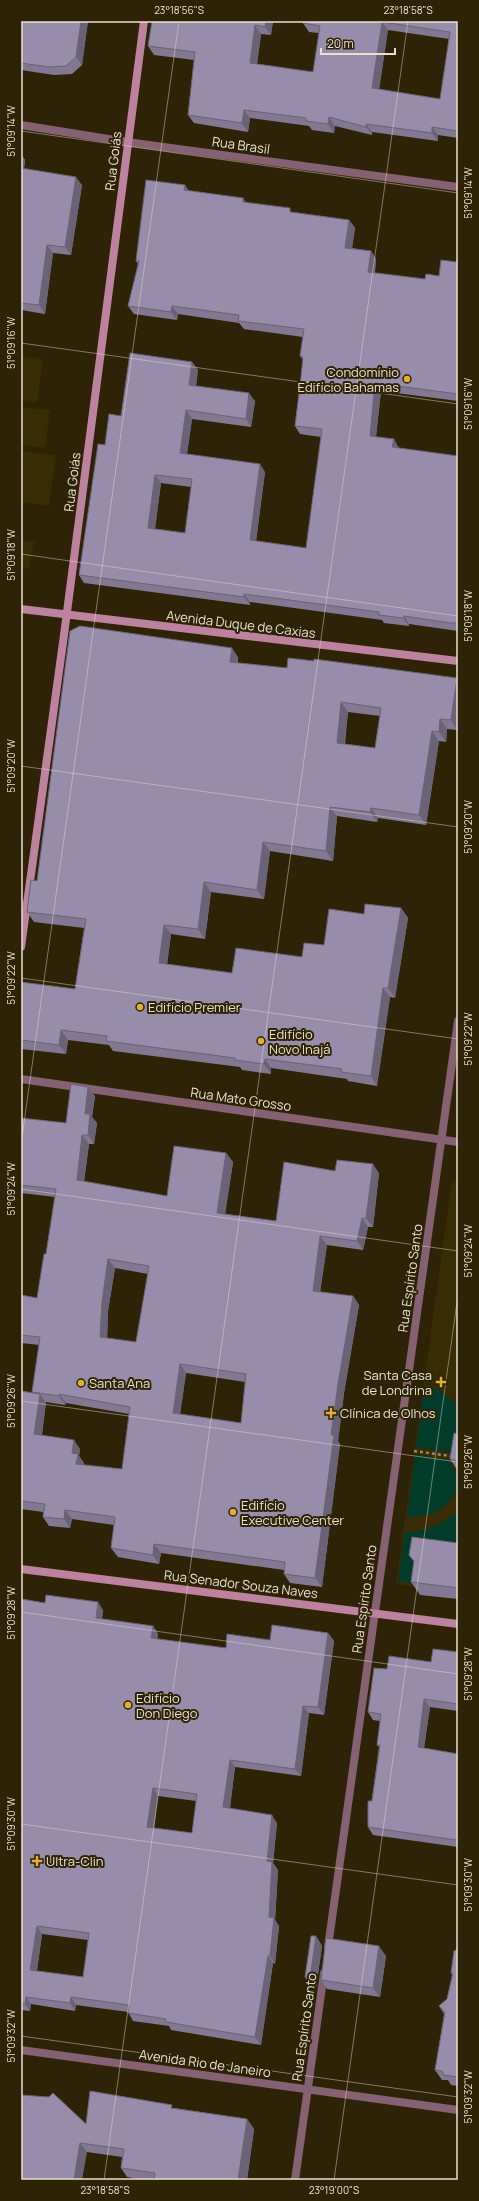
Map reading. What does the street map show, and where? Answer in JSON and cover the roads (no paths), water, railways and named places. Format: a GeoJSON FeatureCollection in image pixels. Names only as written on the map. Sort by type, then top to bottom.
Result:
{"type":"FeatureCollection","features":[{"type":"Feature","properties":{"kind":"main road","name":"Rua Goiás"},"geometry":{"type":"LineString","coordinates":[[21,947],[144,21]]}},
{"type":"Feature","properties":{"kind":"main road","name":"Avenida Duque de Caxias"},"geometry":{"type":"LineString","coordinates":[[21,609],[66,616],[458,661]]}},
{"type":"Feature","properties":{"kind":"main road","name":"Rua Senador Souza Naves"},"geometry":{"type":"LineString","coordinates":[[21,1569],[458,1624]]}},
{"type":"Feature","properties":{"kind":"street","name":"Rua Brasil"},"geometry":{"type":"LineString","coordinates":[[21,125],[127,142],[458,187]]}},
{"type":"Feature","properties":{"kind":"street","name":"Rua Espírito Santo"},"geometry":{"type":"LineString","coordinates":[[295,2180],[458,1021]]}},
{"type":"Feature","properties":{"kind":"street","name":"Rua Mato Grosso"},"geometry":{"type":"LineString","coordinates":[[21,1079],[458,1142]]}},
{"type":"Feature","properties":{"kind":"street","name":"Avenida Rio de Janeiro"},"geometry":{"type":"LineString","coordinates":[[21,2050],[458,2110]]}},
{"type":"Feature","properties":{"kind":"place","name":"Condomínio Edifício Bahamas"},"geometry":{"type":"Point","coordinates":[407,379]}},
{"type":"Feature","properties":{"kind":"place","name":"Edifício Premier"},"geometry":{"type":"Point","coordinates":[140,1007]}},
{"type":"Feature","properties":{"kind":"place","name":"Edifício Novo Inajá"},"geometry":{"type":"Point","coordinates":[261,1041]}},
{"type":"Feature","properties":{"kind":"place","name":"Santa Casa de Londrina"},"geometry":{"type":"Point","coordinates":[441,1382]}},
{"type":"Feature","properties":{"kind":"place","name":"Santa Ana"},"geometry":{"type":"Point","coordinates":[81,1383]}},
{"type":"Feature","properties":{"kind":"place","name":"Clínica de Olhos"},"geometry":{"type":"Point","coordinates":[331,1413]}},
{"type":"Feature","properties":{"kind":"place","name":"Edifício Executive Center"},"geometry":{"type":"Point","coordinates":[233,1512]}},
{"type":"Feature","properties":{"kind":"place","name":"Edifício Don Diego"},"geometry":{"type":"Point","coordinates":[128,1705]}},
{"type":"Feature","properties":{"kind":"place","name":"Ultra-Clin"},"geometry":{"type":"Point","coordinates":[37,1861]}}]}
